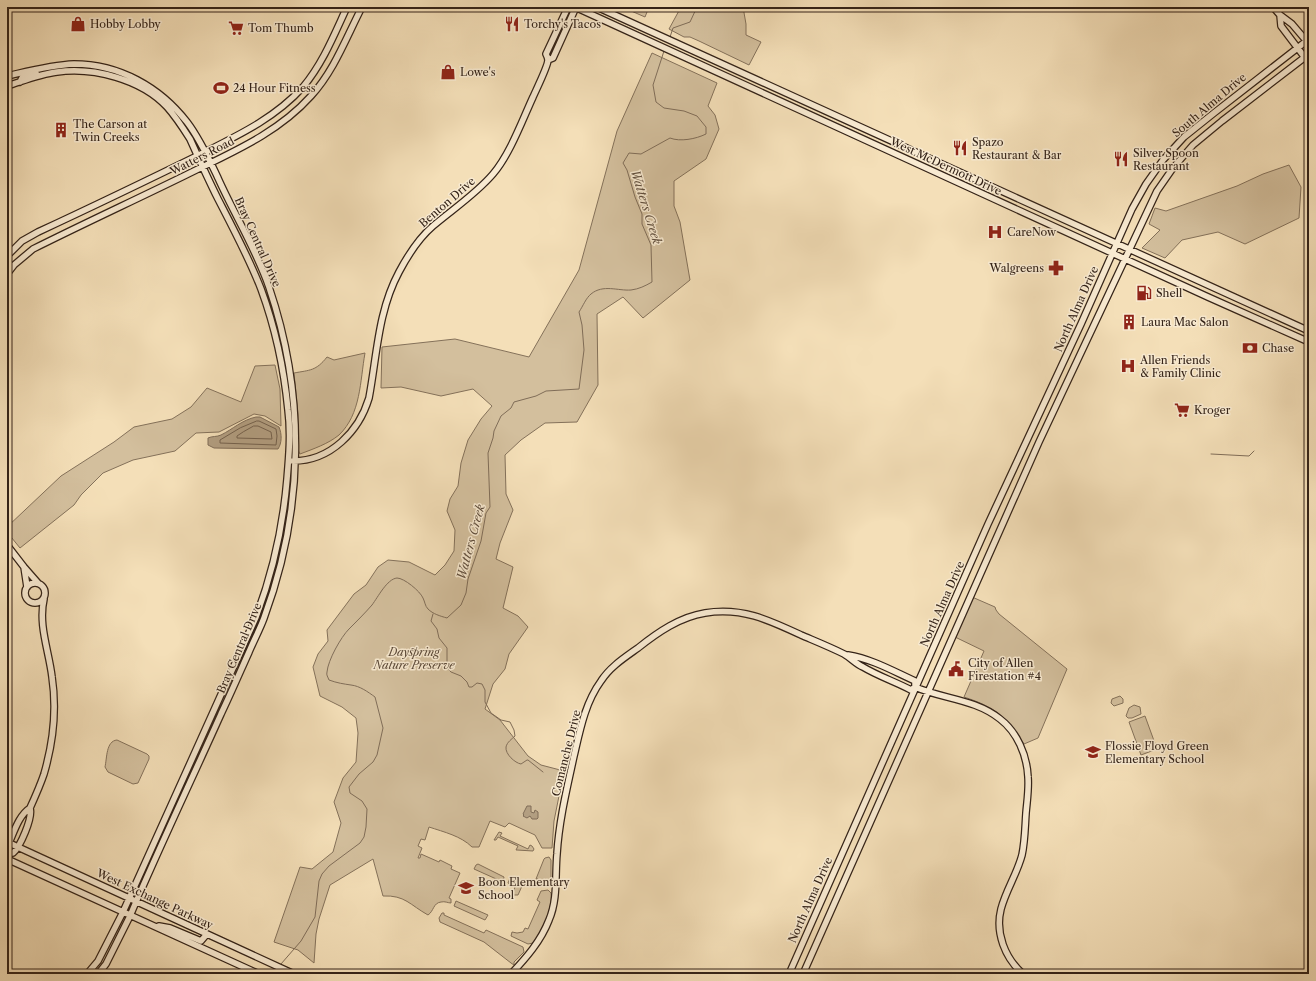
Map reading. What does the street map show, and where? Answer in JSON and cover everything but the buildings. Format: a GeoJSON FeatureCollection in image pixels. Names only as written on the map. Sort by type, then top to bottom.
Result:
{"type":"FeatureCollection","features":[{"type":"Feature","properties":{"kind":"main road","name":"Watters Road"},"geometry":{"type":"LineString","coordinates":[[7,256],[22,241],[38,232],[198,156],[242,134],[265,120],[294,97],[314,73],[323,58],[347,7]]}},
{"type":"Feature","properties":{"kind":"main road","name":"Watters Road"},"geometry":{"type":"LineString","coordinates":[[7,274],[14,264],[33,249],[204,167],[271,131],[296,111],[325,79],[362,7]]}},
{"type":"Feature","properties":{"kind":"main road","name":"Benton Drive"},"geometry":{"type":"LineString","coordinates":[[289,461],[309,459],[324,454],[344,440],[360,421],[366,409],[369,398],[378,334],[382,317],[398,274],[411,251],[432,227],[481,187],[493,174],[513,139],[538,87],[548,60],[546,54],[568,7]]}},
{"type":"Feature","properties":{"kind":"main road","name":"Benton Drive"},"geometry":{"type":"LineString","coordinates":[[548,60],[553,58],[576,7]]}},
{"type":"Feature","properties":{"kind":"main road","name":"West McDermott Drive"},"geometry":{"type":"LineString","coordinates":[[576,7],[1309,342]]}},
{"type":"Feature","properties":{"kind":"main road","name":"West McDermott Drive"},"geometry":{"type":"LineString","coordinates":[[597,7],[1233,298],[1309,331]]}},
{"type":"Feature","properties":{"kind":"main road"},"geometry":{"type":"LineString","coordinates":[[1273,7],[1308,41]]}},
{"type":"Feature","properties":{"kind":"main road"},"geometry":{"type":"LineString","coordinates":[[1280,15],[1281,26],[1297,48],[1307,56],[1309,63]]}},
{"type":"Feature","properties":{"kind":"main road","name":"South Alma Drive"},"geometry":{"type":"LineString","coordinates":[[1116,244],[1132,209],[1146,184],[1163,160],[1184,137],[1214,112],[1308,41]]}},
{"type":"Feature","properties":{"kind":"main road","name":"South Alma Drive"},"geometry":{"type":"LineString","coordinates":[[1129,250],[1157,191],[1173,168],[1190,149],[1222,121],[1307,56]]}},
{"type":"Feature","properties":{"kind":"main road"},"geometry":{"type":"LineString","coordinates":[[7,76],[50,67],[75,64],[113,70],[132,77],[151,87],[177,110]]}},
{"type":"Feature","properties":{"kind":"main road"},"geometry":{"type":"LineString","coordinates":[[20,82],[22,78],[50,67]]}},
{"type":"Feature","properties":{"kind":"main road"},"geometry":{"type":"LineString","coordinates":[[7,86],[56,72],[102,73],[130,82],[159,98],[170,108],[177,110]]}},
{"type":"Feature","properties":{"kind":"main road","name":"Bray Central Drive"},"geometry":{"type":"LineString","coordinates":[[87,974],[98,961],[129,898],[262,601],[274,561],[280,534],[285,508],[289,461],[290,438],[288,409],[281,364],[272,324],[260,289],[253,270],[204,167],[182,126],[166,106],[155,97]]}},
{"type":"Feature","properties":{"kind":"main road","name":"Bray Central Drive"},"geometry":{"type":"LineString","coordinates":[[98,974],[106,964],[130,916],[264,618],[281,563],[292,509],[296,461],[293,394],[289,365],[280,324],[269,286],[211,163],[193,131],[177,110]]}},
{"type":"Feature","properties":{"kind":"main road"},"geometry":{"type":"LineString","coordinates":[[820,119],[824,111]]}},
{"type":"Feature","properties":{"kind":"main road"},"geometry":{"type":"LineString","coordinates":[[937,173],[941,165]]}},
{"type":"Feature","properties":{"kind":"main road"},"geometry":{"type":"LineString","coordinates":[[1017,209],[1022,201]]}},
{"type":"Feature","properties":{"kind":"main road","name":"North Alma Drive"},"geometry":{"type":"LineString","coordinates":[[789,974],[988,524],[1116,244]]}},
{"type":"Feature","properties":{"kind":"main road","name":"North Alma Drive"},"geometry":{"type":"LineString","coordinates":[[803,974],[1039,442],[1129,250]]}},
{"type":"Feature","properties":{"kind":"main road"},"geometry":{"type":"LineString","coordinates":[[1229,306],[1233,298]]}},
{"type":"Feature","properties":{"kind":"main road"},"geometry":{"type":"LineString","coordinates":[[1028,438],[1039,442]]}},
{"type":"Feature","properties":{"kind":"main road"},"geometry":{"type":"LineString","coordinates":[[7,545],[24,567],[45,589],[41,618]]}},
{"type":"Feature","properties":{"kind":"main road"},"geometry":{"type":"LineString","coordinates":[[24,567],[27,587],[25,590],[25,596],[29,601],[34,603],[39,602],[44,598]]}},
{"type":"Feature","properties":{"kind":"main road"},"geometry":{"type":"LineString","coordinates":[[27,587],[32,583],[38,583]]}},
{"type":"Feature","properties":{"kind":"main road"},"geometry":{"type":"LineString","coordinates":[[8,843],[21,818],[30,808],[38,791],[48,758],[52,738],[55,707],[52,678],[41,618],[34,603]]}},
{"type":"Feature","properties":{"kind":"main road","name":"Comanche Drive"},"geometry":{"type":"LineString","coordinates":[[511,974],[541,939],[550,918],[556,894],[559,827],[567,785],[584,716],[594,692],[611,669],[651,638],[672,624],[692,616],[717,612],[739,612],[762,617],[845,655],[863,667],[911,690],[915,687],[976,705],[991,712],[1013,733],[1024,755],[1027,766],[1028,778],[1023,849],[1018,869],[1001,910],[999,922],[1002,942],[1007,954],[1014,965],[1023,974]]}},
{"type":"Feature","properties":{"kind":"main road","name":"Comanche Drive"},"geometry":{"type":"LineString","coordinates":[[845,655],[860,658],[882,666],[915,681],[915,687]]}},
{"type":"Feature","properties":{"kind":"main road"},"geometry":{"type":"LineString","coordinates":[[879,674],[882,666]]}},
{"type":"Feature","properties":{"kind":"main road"},"geometry":{"type":"LineString","coordinates":[[7,853],[13,854],[18,847],[30,819],[30,808]]}},
{"type":"Feature","properties":{"kind":"main road","name":"West Exchange Parkway"},"geometry":{"type":"LineString","coordinates":[[8,843],[294,974]]}},
{"type":"Feature","properties":{"kind":"main road"},"geometry":{"type":"LineString","coordinates":[[7,859],[257,973]]}},
{"type":"Feature","properties":{"kind":"main road"},"geometry":{"type":"LineString","coordinates":[[151,925],[170,928],[201,941],[207,934]]}},
{"type":"Feature","properties":{"kind":"green space"},"geometry":{"type":"Polygon","coordinates":[[[622,7],[649,7],[645,17],[622,7]]]}},
{"type":"Feature","properties":{"kind":"green space"},"geometry":{"type":"Polygon","coordinates":[[[681,7],[743,7],[746,35],[761,42],[749,65],[699,41],[690,37],[684,37],[669,29],[681,7]]]}},
{"type":"Feature","properties":{"kind":"green space","name":"Dayspring Nature Preserve"},"geometry":{"type":"Polygon","coordinates":[[[652,53],[717,83],[708,106],[715,115],[719,129],[706,159],[674,181],[674,206],[680,222],[690,280],[643,318],[623,297],[597,314],[598,385],[577,422],[545,423],[521,440],[505,455],[506,494],[513,510],[500,543],[496,559],[513,567],[503,608],[518,616],[528,627],[509,654],[505,669],[493,684],[485,709],[500,720],[528,756],[541,765],[564,771],[554,821],[552,848],[542,848],[535,835],[509,823],[505,827],[490,821],[479,847],[472,847],[458,837],[429,827],[425,840],[421,839],[418,846],[422,848],[418,858],[420,858],[421,854],[439,862],[440,860],[452,866],[451,869],[460,873],[449,898],[451,899],[451,903],[444,902],[436,904],[428,915],[407,901],[397,897],[383,896],[373,859],[330,885],[319,919],[316,934],[314,963],[298,950],[274,942],[300,867],[312,869],[333,852],[341,823],[334,802],[343,778],[356,762],[358,733],[356,718],[342,707],[320,696],[313,667],[318,654],[328,641],[327,630],[354,594],[366,585],[378,567],[388,560],[409,562],[435,575],[445,565],[454,551],[455,530],[447,511],[450,499],[458,486],[461,463],[468,440],[481,419],[492,406],[473,389],[441,396],[401,387],[381,388],[382,347],[455,339],[529,357],[579,270],[617,131],[652,53]]]}},
{"type":"Feature","properties":{"kind":"green space"},"geometry":{"type":"Polygon","coordinates":[[[1289,165],[1301,187],[1299,218],[1245,244],[1218,232],[1182,240],[1165,258],[1142,248],[1160,230],[1149,224],[1155,208],[1166,211],[1237,186],[1263,174],[1289,165]]]}},
{"type":"Feature","properties":{"kind":"green space"},"geometry":{"type":"Polygon","coordinates":[[[365,353],[356,407],[346,427],[339,435],[330,441],[300,454],[298,450],[298,415],[294,373],[316,367],[327,357],[334,360],[365,353]]]}},
{"type":"Feature","properties":{"kind":"green space"},"geometry":{"type":"Polygon","coordinates":[[[275,365],[280,389],[281,426],[265,416],[254,414],[219,432],[196,433],[175,451],[133,460],[103,473],[81,495],[74,505],[20,548],[7,532],[7,527],[61,476],[114,442],[134,427],[172,419],[191,407],[207,388],[241,402],[255,366],[275,365]]]}},
{"type":"Feature","properties":{"kind":"green space"},"geometry":{"type":"Polygon","coordinates":[[[972,597],[995,607],[999,614],[1067,669],[1038,738],[1024,744],[1011,726],[999,714],[985,705],[964,697],[984,651],[955,637],[972,597]]]}},
{"type":"Feature","properties":{"kind":"green space"},"geometry":{"type":"Polygon","coordinates":[[[1120,696],[1123,699],[1123,703],[1114,706],[1111,703],[1112,699],[1120,696]]]}},
{"type":"Feature","properties":{"kind":"green space"},"geometry":{"type":"Polygon","coordinates":[[[1134,705],[1140,707],[1141,714],[1128,718],[1126,716],[1129,708],[1134,705]]]}},
{"type":"Feature","properties":{"kind":"green space"},"geometry":{"type":"Polygon","coordinates":[[[1145,716],[1157,749],[1141,755],[1129,722],[1145,716]]]}},
{"type":"Feature","properties":{"kind":"green space"},"geometry":{"type":"Polygon","coordinates":[[[117,740],[149,756],[138,783],[133,784],[108,772],[105,767],[109,747],[113,741],[117,740]]]}},
{"type":"Feature","properties":{"kind":"green space"},"geometry":{"type":"Polygon","coordinates":[[[499,832],[502,833],[500,836],[528,849],[530,845],[532,846],[534,849],[533,851],[516,850],[518,846],[498,837],[494,840],[499,832]]]}},
{"type":"Feature","properties":{"kind":"green space"},"geometry":{"type":"Polygon","coordinates":[[[549,857],[551,860],[551,882],[543,883],[536,879],[544,859],[549,857]]]}},
{"type":"Feature","properties":{"kind":"green space"},"geometry":{"type":"Polygon","coordinates":[[[478,864],[504,877],[503,882],[474,869],[478,864]]]}},
{"type":"Feature","properties":{"kind":"green space"},"geometry":{"type":"Polygon","coordinates":[[[510,878],[521,882],[522,886],[518,895],[512,895],[515,887],[508,883],[510,878]]]}},
{"type":"Feature","properties":{"kind":"green space"},"geometry":{"type":"Polygon","coordinates":[[[548,890],[551,893],[549,912],[533,943],[528,944],[511,936],[512,932],[523,932],[525,928],[528,929],[540,902],[537,900],[541,891],[548,890]]]}},
{"type":"Feature","properties":{"kind":"green space"},"geometry":{"type":"Polygon","coordinates":[[[456,901],[488,915],[485,920],[454,906],[456,901]]]}},
{"type":"Feature","properties":{"kind":"green space"},"geometry":{"type":"Polygon","coordinates":[[[442,913],[484,933],[486,930],[523,947],[524,952],[514,962],[514,965],[484,942],[440,922],[439,918],[442,913]]]}},
{"type":"Feature","properties":{"kind":"water"},"geometry":{"type":"Polygon","coordinates":[[[260,417],[279,427],[281,438],[278,449],[214,448],[208,445],[208,438],[221,435],[242,422],[260,417]]]}},
{"type":"Feature","properties":{"kind":"water"},"geometry":{"type":"Polygon","coordinates":[[[527,806],[531,806],[531,812],[534,813],[535,810],[538,812],[537,819],[532,819],[530,816],[527,818],[523,816],[527,806]]]}},
{"type":"Feature","properties":{"kind":"waterway","name":"Watters Creek"},"geometry":{"type":"LineString","coordinates":[[670,37],[673,28],[690,22],[697,7]]}},
{"type":"Feature","properties":{"kind":"waterway","name":"Watters Creek"},"geometry":{"type":"LineString","coordinates":[[281,964],[301,941],[315,917],[319,881],[322,874],[329,866],[360,843],[364,837],[367,809],[362,801],[350,793],[349,787],[359,774],[373,762],[377,755],[383,728],[375,697],[358,687],[329,680],[327,674],[328,667],[335,649],[346,633],[372,605],[386,585],[393,579],[397,578],[404,580],[412,585],[424,599],[426,607],[439,616],[447,618],[461,605],[481,541],[486,513],[490,507],[488,453],[494,431],[501,416],[511,408],[514,402],[536,396],[546,391],[579,389],[584,350],[582,325],[579,312],[586,300],[591,294],[600,289],[631,290],[637,289],[652,282],[651,245],[642,224],[642,214],[627,170],[623,163],[629,153],[641,154],[670,138],[678,140],[688,139],[706,134],[706,127],[697,116],[684,111],[664,108],[656,102],[653,85],[664,51]]}},
{"type":"Feature","properties":{"kind":"waterway"},"geometry":{"type":"LineString","coordinates":[[1211,454],[1249,456],[1254,451]]}},
{"type":"Feature","properties":{"kind":"waterway"},"geometry":{"type":"LineString","coordinates":[[433,614],[431,621],[437,629],[439,638],[447,648],[447,668],[451,672],[461,676],[467,682],[469,687],[472,687],[477,683],[482,684],[485,690],[485,702],[491,713],[501,720],[510,722],[514,730],[515,736],[508,742],[506,747],[509,755],[513,760],[521,764],[528,760],[543,772]]}},
{"type":"Feature","properties":{"kind":"waterway","name":"Watters Creek"},"geometry":{"type":"LineString","coordinates":[[273,974],[277,968]]}},
{"type":"Feature","properties":{"kind":"place","name":"Hobby Lobby"},"geometry":{"type":"Point","coordinates":[78,24]}},
{"type":"Feature","properties":{"kind":"place","name":"Torchy's Tacos"},"geometry":{"type":"Point","coordinates":[512,24]}},
{"type":"Feature","properties":{"kind":"place","name":"Tom Thumb"},"geometry":{"type":"Point","coordinates":[236,28]}},
{"type":"Feature","properties":{"kind":"place","name":"Lowe's"},"geometry":{"type":"Point","coordinates":[448,72]}},
{"type":"Feature","properties":{"kind":"place","name":"24 Hour Fitness"},"geometry":{"type":"Point","coordinates":[221,88]}},
{"type":"Feature","properties":{"kind":"place","name":"The Carson at Twin Creeks"},"geometry":{"type":"Point","coordinates":[61,130]}},
{"type":"Feature","properties":{"kind":"place","name":"Spazo Restaurant & Bar"},"geometry":{"type":"Point","coordinates":[960,148]}},
{"type":"Feature","properties":{"kind":"place","name":"Silver Spoon Restaurant"},"geometry":{"type":"Point","coordinates":[1121,159]}},
{"type":"Feature","properties":{"kind":"place","name":"CareNow"},"geometry":{"type":"Point","coordinates":[995,232]}},
{"type":"Feature","properties":{"kind":"place","name":"Walgreens"},"geometry":{"type":"Point","coordinates":[1056,268]}},
{"type":"Feature","properties":{"kind":"place","name":"Shell"},"geometry":{"type":"Point","coordinates":[1144,293]}},
{"type":"Feature","properties":{"kind":"place","name":"Laura Mac Salon"},"geometry":{"type":"Point","coordinates":[1129,322]}},
{"type":"Feature","properties":{"kind":"place","name":"Chase"},"geometry":{"type":"Point","coordinates":[1250,348]}},
{"type":"Feature","properties":{"kind":"place","name":"Allen Friends & Family Clinic"},"geometry":{"type":"Point","coordinates":[1128,366]}},
{"type":"Feature","properties":{"kind":"place","name":"Kroger"},"geometry":{"type":"Point","coordinates":[1182,410]}},
{"type":"Feature","properties":{"kind":"place","name":"City of Allen Firestation #4"},"geometry":{"type":"Point","coordinates":[956,669]}},
{"type":"Feature","properties":{"kind":"place","name":"Flossie Floyd Green Elementary School"},"geometry":{"type":"Point","coordinates":[1093,752]}},
{"type":"Feature","properties":{"kind":"place","name":"Boon Elementary School"},"geometry":{"type":"Point","coordinates":[466,888]}}]}
